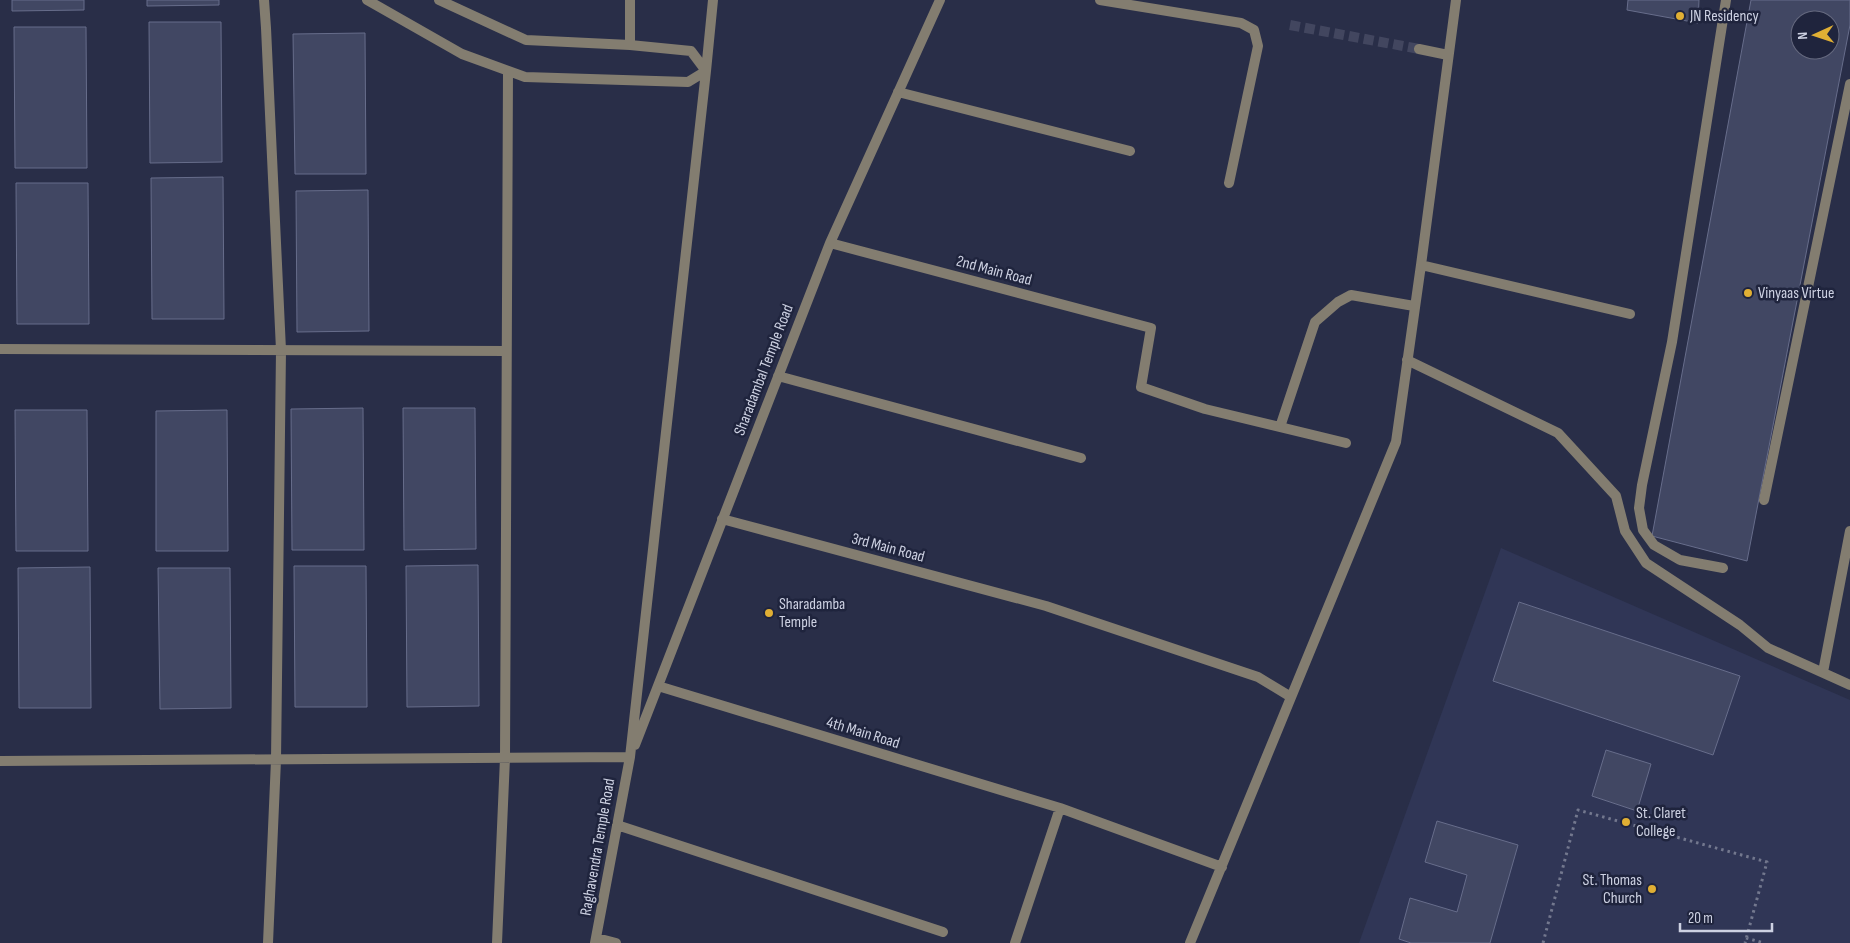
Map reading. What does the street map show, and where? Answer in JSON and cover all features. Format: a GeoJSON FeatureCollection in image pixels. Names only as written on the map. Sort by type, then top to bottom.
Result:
{"type":"FeatureCollection","features":[{"type":"Feature","properties":{"kind":"street"},"geometry":{"type":"LineString","coordinates":[[264,0],[281,350],[276,760],[268,943]]}},
{"type":"Feature","properties":{"kind":"street"},"geometry":{"type":"LineString","coordinates":[[366,0],[462,54],[525,77],[688,82],[706,71]]}},
{"type":"Feature","properties":{"kind":"street"},"geometry":{"type":"LineString","coordinates":[[439,0],[455,4],[526,40],[630,44],[690,51],[706,71]]}},
{"type":"Feature","properties":{"kind":"street"},"geometry":{"type":"LineString","coordinates":[[630,0],[630,44]]}},
{"type":"Feature","properties":{"kind":"street"},"geometry":{"type":"LineString","coordinates":[[0,760],[630,757],[713,0]]}},
{"type":"Feature","properties":{"kind":"street","name":"Sharadambal Temple Road"},"geometry":{"type":"LineString","coordinates":[[630,757],[830,243],[940,0]]}},
{"type":"Feature","properties":{"kind":"street"},"geometry":{"type":"LineString","coordinates":[[1100,0],[1241,23],[1254,30],[1258,46],[1229,183]]}},
{"type":"Feature","properties":{"kind":"street"},"geometry":{"type":"LineString","coordinates":[[1190,943],[1396,442],[1456,0]]}},
{"type":"Feature","properties":{"kind":"street"},"geometry":{"type":"LineString","coordinates":[[1722,568],[1680,560],[1654,545],[1643,530],[1640,508],[1642,485],[1672,342],[1726,0]]}},
{"type":"Feature","properties":{"kind":"street"},"geometry":{"type":"LineString","coordinates":[[1418,50],[1448,56]]}},
{"type":"Feature","properties":{"kind":"street"},"geometry":{"type":"LineString","coordinates":[[497,943],[505,758],[508,71]]}},
{"type":"Feature","properties":{"kind":"street"},"geometry":{"type":"LineString","coordinates":[[1764,500],[1850,84]]}},
{"type":"Feature","properties":{"kind":"street"},"geometry":{"type":"LineString","coordinates":[[898,92],[1130,151]]}},
{"type":"Feature","properties":{"kind":"street","name":"2nd Main Road"},"geometry":{"type":"LineString","coordinates":[[830,243],[1151,328],[1141,387],[1205,409],[1280,427]]}},
{"type":"Feature","properties":{"kind":"street"},"geometry":{"type":"LineString","coordinates":[[1421,264],[1630,314]]}},
{"type":"Feature","properties":{"kind":"street"},"geometry":{"type":"LineString","coordinates":[[1346,443],[1280,427],[1315,322],[1338,302],[1351,295],[1414,306]]}},
{"type":"Feature","properties":{"kind":"street"},"geometry":{"type":"LineString","coordinates":[[0,348],[506,351]]}},
{"type":"Feature","properties":{"kind":"street"},"geometry":{"type":"LineString","coordinates":[[1407,360],[1558,433],[1616,496],[1625,531],[1646,563],[1740,625],[1768,648],[1850,685]]}},
{"type":"Feature","properties":{"kind":"street"},"geometry":{"type":"LineString","coordinates":[[778,376],[1080,458]]}},
{"type":"Feature","properties":{"kind":"street","name":"3rd Main Road"},"geometry":{"type":"LineString","coordinates":[[722,519],[1046,606],[1258,677],[1291,697]]}},
{"type":"Feature","properties":{"kind":"street"},"geometry":{"type":"LineString","coordinates":[[1823,672],[1850,531]]}},
{"type":"Feature","properties":{"kind":"street","name":"4th Main Road"},"geometry":{"type":"LineString","coordinates":[[658,686],[1060,808],[1222,867]]}},
{"type":"Feature","properties":{"kind":"street","name":"Raghavendra Temple Road"},"geometry":{"type":"LineString","coordinates":[[596,940],[630,757]]}},
{"type":"Feature","properties":{"kind":"street"},"geometry":{"type":"LineString","coordinates":[[1015,943],[1060,808]]}},
{"type":"Feature","properties":{"kind":"street"},"geometry":{"type":"LineString","coordinates":[[617,825],[943,932]]}},
{"type":"Feature","properties":{"kind":"street"},"geometry":{"type":"LineString","coordinates":[[596,940],[616,943]]}},
{"type":"Feature","properties":{"kind":"path"},"geometry":{"type":"LineString","coordinates":[[1543,943],[1578,810],[1767,862],[1745,943]]}},
{"type":"Feature","properties":{"kind":"path"},"geometry":{"type":"LineString","coordinates":[[1746,938],[1764,943]]}},
{"type":"Feature","properties":{"kind":"shaded area","name":"St. Claret College"},"geometry":{"type":"Polygon","coordinates":[[[1501,548],[1850,700],[1850,943],[1359,943],[1501,548]]]}},
{"type":"Feature","properties":{"kind":"building"},"geometry":{"type":"Polygon","coordinates":[[[12,0],[84,0],[84,10],[12,11],[12,0]]]}},
{"type":"Feature","properties":{"kind":"building"},"geometry":{"type":"Polygon","coordinates":[[[147,0],[219,0],[219,5],[147,6],[147,0]]]}},
{"type":"Feature","properties":{"kind":"building","name":"JN Residency"},"geometry":{"type":"Polygon","coordinates":[[[1628,0],[1699,0],[1698,23],[1627,10],[1628,0]]]}},
{"type":"Feature","properties":{"kind":"building","name":"Vinyaas Virtue"},"geometry":{"type":"Polygon","coordinates":[[[1751,0],[1850,0],[1850,25],[1747,561],[1652,536],[1751,0]]]}},
{"type":"Feature","properties":{"kind":"building"},"geometry":{"type":"Polygon","coordinates":[[[149,22],[221,22],[222,162],[150,163],[149,22]]]}},
{"type":"Feature","properties":{"kind":"building"},"geometry":{"type":"Polygon","coordinates":[[[14,27],[86,27],[87,168],[15,168],[14,27]]]}},
{"type":"Feature","properties":{"kind":"building"},"geometry":{"type":"Polygon","coordinates":[[[365,33],[366,174],[295,174],[293,34],[365,33]]]}},
{"type":"Feature","properties":{"kind":"building"},"geometry":{"type":"Polygon","coordinates":[[[223,177],[224,319],[152,319],[151,178],[223,177]]]}},
{"type":"Feature","properties":{"kind":"building"},"geometry":{"type":"Polygon","coordinates":[[[16,183],[88,183],[89,324],[17,324],[16,183]]]}},
{"type":"Feature","properties":{"kind":"building"},"geometry":{"type":"Polygon","coordinates":[[[368,190],[369,331],[297,332],[296,191],[368,190]]]}},
{"type":"Feature","properties":{"kind":"building"},"geometry":{"type":"Polygon","coordinates":[[[363,408],[364,550],[292,550],[291,409],[363,408]]]}},
{"type":"Feature","properties":{"kind":"building"},"geometry":{"type":"Polygon","coordinates":[[[403,408],[475,408],[476,549],[404,550],[403,408]]]}},
{"type":"Feature","properties":{"kind":"building"},"geometry":{"type":"Polygon","coordinates":[[[15,410],[87,410],[88,551],[16,551],[15,410]]]}},
{"type":"Feature","properties":{"kind":"building"},"geometry":{"type":"Polygon","coordinates":[[[227,410],[228,551],[156,551],[156,411],[227,410]]]}},
{"type":"Feature","properties":{"kind":"building"},"geometry":{"type":"Polygon","coordinates":[[[478,565],[479,706],[407,707],[406,566],[478,565]]]}},
{"type":"Feature","properties":{"kind":"building"},"geometry":{"type":"Polygon","coordinates":[[[294,566],[366,566],[367,707],[295,707],[294,566]]]}},
{"type":"Feature","properties":{"kind":"building"},"geometry":{"type":"Polygon","coordinates":[[[90,567],[91,708],[19,708],[18,568],[90,567]]]}},
{"type":"Feature","properties":{"kind":"building"},"geometry":{"type":"Polygon","coordinates":[[[158,568],[230,568],[231,708],[160,709],[158,568]]]}},
{"type":"Feature","properties":{"kind":"building"},"geometry":{"type":"Polygon","coordinates":[[[1519,602],[1740,676],[1713,755],[1493,681],[1519,602]]]}},
{"type":"Feature","properties":{"kind":"building"},"geometry":{"type":"Polygon","coordinates":[[[1606,750],[1651,764],[1637,811],[1592,796],[1606,750]]]}},
{"type":"Feature","properties":{"kind":"building"},"geometry":{"type":"Polygon","coordinates":[[[1437,821],[1518,845],[1490,943],[1411,943],[1399,939],[1410,898],[1457,912],[1467,875],[1425,862],[1437,821]]]}},
{"type":"Feature","properties":{"kind":"tunnel"},"geometry":{"type":"LineString","coordinates":[[1290,25],[1419,49]]}},
{"type":"Feature","properties":{"kind":"place","name":"JN Residency"},"geometry":{"type":"Point","coordinates":[1680,16]}},
{"type":"Feature","properties":{"kind":"place","name":"Vinyaas Virtue"},"geometry":{"type":"Point","coordinates":[1748,293]}},
{"type":"Feature","properties":{"kind":"place","name":"Sharadamba Temple"},"geometry":{"type":"Point","coordinates":[769,613]}},
{"type":"Feature","properties":{"kind":"place","name":"St. Claret College"},"geometry":{"type":"Point","coordinates":[1626,822]}},
{"type":"Feature","properties":{"kind":"place","name":"St. Thomas Church"},"geometry":{"type":"Point","coordinates":[1652,889]}}]}
